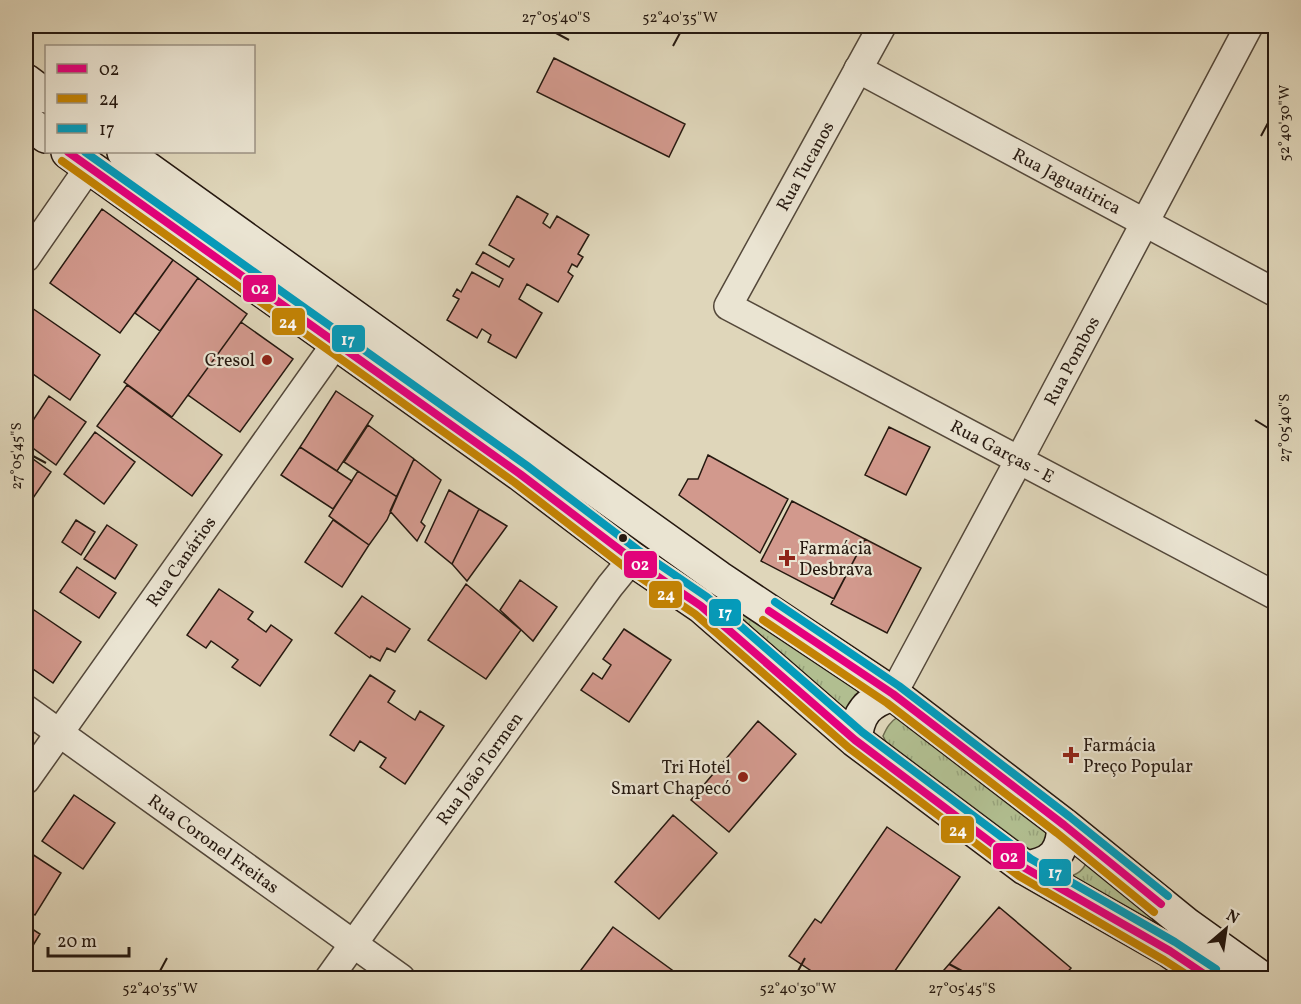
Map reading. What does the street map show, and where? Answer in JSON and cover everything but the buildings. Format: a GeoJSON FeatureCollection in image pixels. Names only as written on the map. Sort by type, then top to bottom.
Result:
{"type":"FeatureCollection","features":[{"type":"Feature","properties":{"kind":"main road"},"geometry":{"type":"LineString","coordinates":[[26,81],[45,95]]}},
{"type":"Feature","properties":{"kind":"main road"},"geometry":{"type":"LineString","coordinates":[[26,121],[45,135]]}},
{"type":"Feature","properties":{"kind":"main road"},"geometry":{"type":"LineString","coordinates":[[125,153],[719,578],[893,694],[1064,825],[1187,925],[1261,978]]}},
{"type":"Feature","properties":{"kind":"main road"},"geometry":{"type":"LineString","coordinates":[[78,159],[520,474],[632,559],[701,606],[855,740],[1025,868],[1170,951],[1210,978]]}},
{"type":"Feature","properties":{"kind":"main road"},"geometry":{"type":"LineString","coordinates":[[855,740],[857,724],[865,710],[877,699],[893,694]]}},
{"type":"Feature","properties":{"kind":"main road"},"geometry":{"type":"LineString","coordinates":[[1025,868],[1042,866],[1055,856],[1064,841],[1064,825]]}},
{"type":"Feature","properties":{"kind":"street","name":"Rua Tucanos"},"geometry":{"type":"LineString","coordinates":[[728,306],[882,26]]}},
{"type":"Feature","properties":{"kind":"street","name":"Rua Pombos"},"geometry":{"type":"LineString","coordinates":[[893,694],[1249,26]]}},
{"type":"Feature","properties":{"kind":"street","name":"Rua Jaguatirica"},"geometry":{"type":"LineString","coordinates":[[858,69],[1275,293]]}},
{"type":"Feature","properties":{"kind":"street"},"geometry":{"type":"LineString","coordinates":[[26,258],[78,159]]}},
{"type":"Feature","properties":{"kind":"street","name":"Rua Garças - E"},"geometry":{"type":"LineString","coordinates":[[728,306],[1275,596]]}},
{"type":"Feature","properties":{"kind":"street","name":"Rua Canários"},"geometry":{"type":"LineString","coordinates":[[26,780],[336,343]]}},
{"type":"Feature","properties":{"kind":"street","name":"Rua João Tormen"},"geometry":{"type":"LineString","coordinates":[[329,978],[610,586],[632,559]]}},
{"type":"Feature","properties":{"kind":"street","name":"Rua Coronel Freitas"},"geometry":{"type":"LineString","coordinates":[[26,709],[401,978]]}},
{"type":"Feature","properties":{"kind":"green space"},"geometry":{"type":"Polygon","coordinates":[[[739,601],[864,688],[855,695],[845,714],[733,610],[739,601]]]}},
{"type":"Feature","properties":{"kind":"green space"},"geometry":{"type":"Polygon","coordinates":[[[899,716],[1052,828],[1037,855],[886,742],[883,736],[887,727],[899,716]]]}},
{"type":"Feature","properties":{"kind":"green space"},"geometry":{"type":"Polygon","coordinates":[[[1090,856],[1189,942],[1071,876],[1081,871],[1090,856]]]}},
{"type":"Feature","properties":{"kind":"transit line","name":"02"},"geometry":{"type":"LineString","coordinates":[[69,153],[520,474],[632,559],[701,606],[855,740],[1025,868],[1170,951],[1210,978]]}},
{"type":"Feature","properties":{"kind":"transit line","name":"17"},"geometry":{"type":"LineString","coordinates":[[86,153],[526,465],[638,550],[707,597],[862,732],[1031,859],[1175,942],[1216,969]]}},
{"type":"Feature","properties":{"kind":"transit line","name":"24"},"geometry":{"type":"LineString","coordinates":[[62,161],[514,482],[626,568],[695,614],[849,748],[1019,876],[1192,978]]}},
{"type":"Feature","properties":{"kind":"transit line","name":"17"},"geometry":{"type":"LineString","coordinates":[[775,602],[899,686],[1070,817],[1168,896]]}},
{"type":"Feature","properties":{"kind":"transit line","name":"02"},"geometry":{"type":"LineString","coordinates":[[769,611],[893,694],[1064,825],[1161,904]]}},
{"type":"Feature","properties":{"kind":"transit line","name":"24"},"geometry":{"type":"LineString","coordinates":[[763,620],[887,703],[1057,833],[1154,912]]}},
{"type":"Feature","properties":{"kind":"place","name":"Cresol"},"geometry":{"type":"Point","coordinates":[267,360]}},
{"type":"Feature","properties":{"kind":"place","name":"Farmácia Desbrava"},"geometry":{"type":"Point","coordinates":[787,558]}},
{"type":"Feature","properties":{"kind":"place","name":"Farmácia Preço Popular"},"geometry":{"type":"Point","coordinates":[1071,755]}},
{"type":"Feature","properties":{"kind":"place","name":"Tri Hotel Smart Chapecó"},"geometry":{"type":"Point","coordinates":[743,777]}}]}
